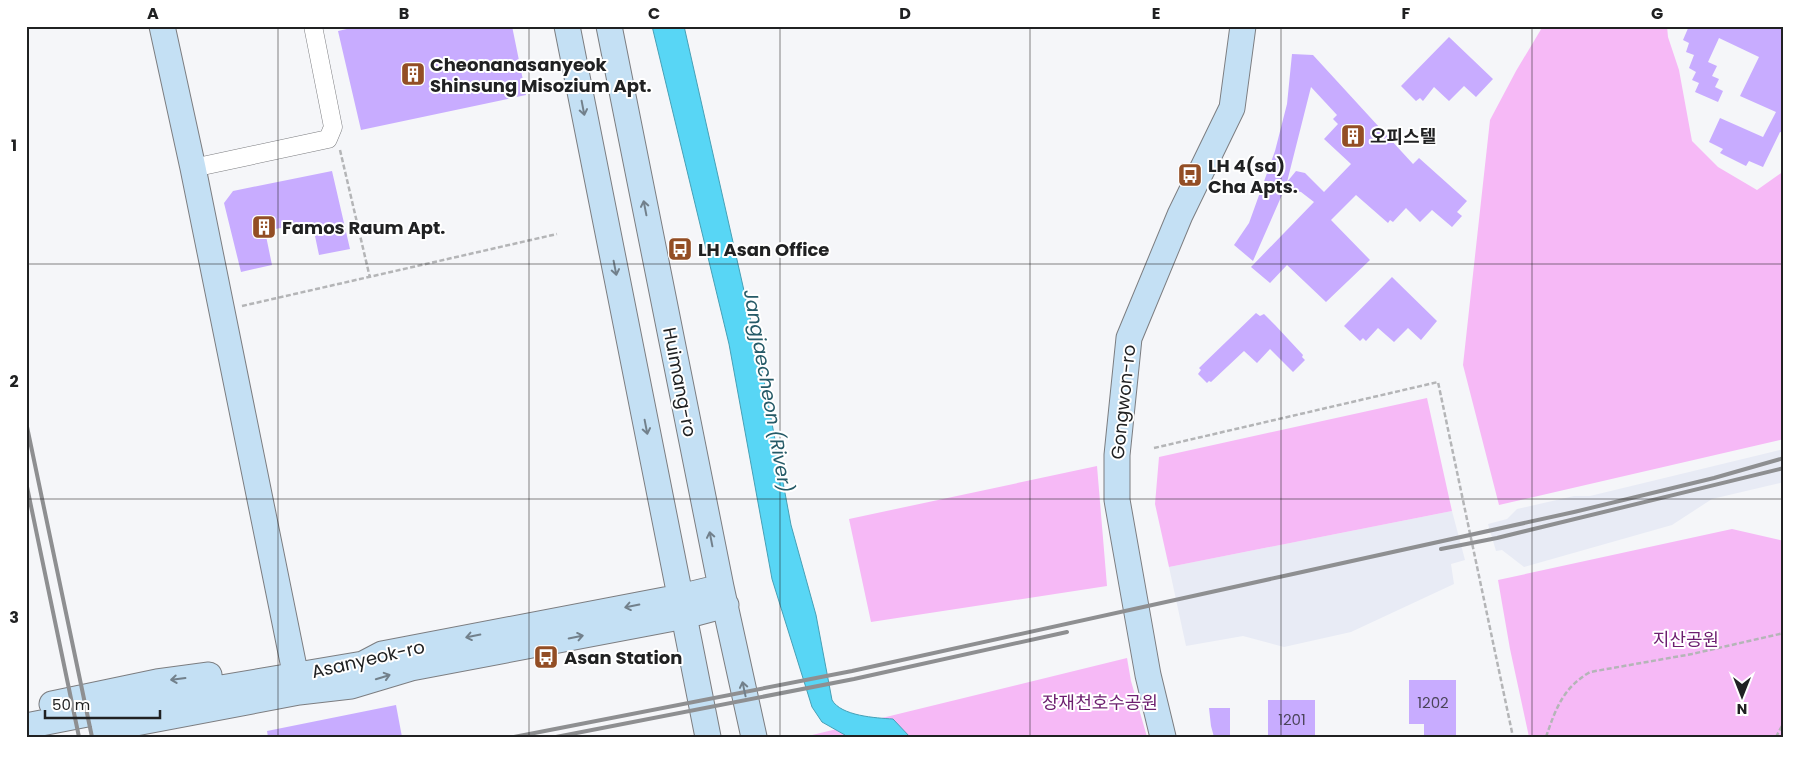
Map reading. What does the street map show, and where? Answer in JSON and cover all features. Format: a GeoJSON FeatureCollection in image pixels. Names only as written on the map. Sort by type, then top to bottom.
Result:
{"type":"FeatureCollection","features":[{"type":"Feature","properties":{"kind":"street"},"geometry":{"type":"LineString","coordinates":[[26,709],[157,682],[295,677],[193,168],[162,26]]}},
{"type":"Feature","properties":{"kind":"street"},"geometry":{"type":"LineString","coordinates":[[193,168],[328,139],[333,126],[313,26]]}},
{"type":"Feature","properties":{"kind":"street"},"geometry":{"type":"LineString","coordinates":[[567,26],[708,737]]}},
{"type":"Feature","properties":{"kind":"street","name":"Huimang-ro"},"geometry":{"type":"LineString","coordinates":[[609,26],[723,596],[754,737]]}},
{"type":"Feature","properties":{"kind":"street","name":"Gongwon-ro"},"geometry":{"type":"LineString","coordinates":[[1162,737],[1148,675],[1117,500],[1117,455],[1129,338],[1180,215],[1232,108],[1243,26]]}},
{"type":"Feature","properties":{"kind":"street"},"geometry":{"type":"LineString","coordinates":[[683,607],[723,596]]}},
{"type":"Feature","properties":{"kind":"street","name":"Asanyeok-ro"},"geometry":{"type":"LineString","coordinates":[[26,726],[216,689],[363,664],[382,654],[683,607]]}},
{"type":"Feature","properties":{"kind":"street","name":"Asanyeok-ro"},"geometry":{"type":"LineString","coordinates":[[60,737],[295,677],[351,686],[411,668],[683,607]]}},
{"type":"Feature","properties":{"kind":"street"},"geometry":{"type":"LineString","coordinates":[[146,737],[247,718],[351,686]]}},
{"type":"Feature","properties":{"kind":"path"},"geometry":{"type":"LineString","coordinates":[[339,147],[370,278]]}},
{"type":"Feature","properties":{"kind":"path"},"geometry":{"type":"LineString","coordinates":[[242,306],[557,234]]}},
{"type":"Feature","properties":{"kind":"path"},"geometry":{"type":"LineString","coordinates":[[1154,448],[1438,382],[1513,737]]}},
{"type":"Feature","properties":{"kind":"path"},"geometry":{"type":"LineString","coordinates":[[1546,737],[1564,693],[1578,678],[1590,672],[1692,654],[1784,633]]}},
{"type":"Feature","properties":{"kind":"path"},"geometry":{"type":"LineString","coordinates":[[1776,737],[1784,722]]}},
{"type":"Feature","properties":{"kind":"shaded area"},"geometry":{"type":"Polygon","coordinates":[[[1784,449],[1784,482],[1712,499],[1672,525],[1524,567],[1502,550],[1496,551],[1488,524],[1507,519],[1517,509],[1574,496],[1590,496],[1784,449]]]}},
{"type":"Feature","properties":{"kind":"shaded area"},"geometry":{"type":"Polygon","coordinates":[[[1452,511],[1465,560],[1451,564],[1454,584],[1351,632],[1284,647],[1243,636],[1186,646],[1169,567],[1452,511]]]}},
{"type":"Feature","properties":{"kind":"green space"},"geometry":{"type":"Polygon","coordinates":[[[1543,26],[1667,26],[1668,37],[1679,70],[1692,141],[1718,167],[1757,190],[1784,171],[1784,439],[1499,505],[1463,365],[1490,120],[1543,26]]]}},
{"type":"Feature","properties":{"kind":"green space"},"geometry":{"type":"Polygon","coordinates":[[[1427,398],[1452,511],[1169,567],[1155,504],[1159,457],[1427,398]]]}},
{"type":"Feature","properties":{"kind":"green space"},"geometry":{"type":"Polygon","coordinates":[[[1097,466],[1107,586],[871,622],[849,519],[1097,466]]]}},
{"type":"Feature","properties":{"kind":"green space","name":"지산공원"},"geometry":{"type":"Polygon","coordinates":[[[1732,529],[1784,541],[1784,737],[1529,737],[1510,649],[1498,580],[1732,529]]]}},
{"type":"Feature","properties":{"kind":"green space","name":"장재천호수공원"},"geometry":{"type":"Polygon","coordinates":[[[1127,658],[1131,681],[1147,737],[804,737],[1127,658]]]}},
{"type":"Feature","properties":{"kind":"water"},"geometry":{"type":"Polygon","coordinates":[[[652,26],[684,26],[762,370],[791,525],[816,615],[832,700],[843,710],[851,713],[893,719],[910,737],[846,737],[822,722],[812,707],[772,579],[729,344],[652,26]]]}},
{"type":"Feature","properties":{"kind":"building"},"geometry":{"type":"Polygon","coordinates":[[[360,26],[512,26],[526,95],[361,130],[338,31],[360,26]]]}},
{"type":"Feature","properties":{"kind":"building"},"geometry":{"type":"Polygon","coordinates":[[[1689,26],[1784,26],[1784,133],[1780,132],[1763,167],[1749,161],[1746,166],[1720,153],[1723,149],[1709,142],[1720,118],[1763,137],[1776,112],[1740,96],[1759,57],[1719,38],[1708,62],[1717,66],[1712,76],[1719,79],[1715,87],[1723,91],[1718,102],[1695,92],[1699,83],[1692,80],[1696,72],[1689,68],[1694,55],[1686,52],[1689,43],[1683,40],[1689,26]]]}},
{"type":"Feature","properties":{"kind":"building"},"geometry":{"type":"Polygon","coordinates":[[[1449,37],[1493,79],[1476,97],[1464,86],[1449,101],[1434,87],[1423,101],[1420,98],[1416,101],[1401,86],[1449,37]]]}},
{"type":"Feature","properties":{"kind":"building"},"geometry":{"type":"Polygon","coordinates":[[[1292,54],[1313,55],[1413,164],[1419,158],[1467,201],[1457,212],[1462,216],[1452,227],[1432,210],[1420,222],[1406,208],[1393,222],[1390,220],[1388,223],[1356,195],[1331,220],[1370,260],[1326,302],[1287,265],[1270,283],[1251,267],[1314,202],[1301,192],[1285,188],[1253,261],[1234,245],[1249,223],[1275,151],[1287,104],[1292,54]],[[1311,87],[1287,182],[1296,171],[1305,173],[1324,192],[1351,164],[1324,139],[1338,124],[1333,119],[1337,115],[1311,87]]]}},
{"type":"Feature","properties":{"kind":"building","name":"Famos Raum Apt."},"geometry":{"type":"Polygon","coordinates":[[[332,171],[350,249],[319,255],[312,222],[265,231],[272,265],[241,272],[224,203],[233,191],[332,171]]]}},
{"type":"Feature","properties":{"kind":"building"},"geometry":{"type":"Polygon","coordinates":[[[1392,277],[1437,321],[1421,340],[1408,328],[1394,342],[1378,328],[1366,341],[1363,338],[1360,341],[1344,326],[1392,277]]]}},
{"type":"Feature","properties":{"kind":"building"},"geometry":{"type":"Polygon","coordinates":[[[1256,313],[1260,316],[1264,314],[1303,355],[1302,357],[1305,360],[1293,372],[1270,349],[1257,363],[1244,351],[1211,382],[1207,383],[1198,374],[1201,370],[1199,368],[1256,313]]]}},
{"type":"Feature","properties":{"kind":"building"},"geometry":{"type":"Polygon","coordinates":[[[1409,680],[1456,680],[1456,737],[1424,737],[1424,724],[1409,724],[1409,680]]]}},
{"type":"Feature","properties":{"kind":"building"},"geometry":{"type":"Polygon","coordinates":[[[1268,700],[1315,700],[1315,737],[1268,737],[1268,700]]]}},
{"type":"Feature","properties":{"kind":"building"},"geometry":{"type":"Polygon","coordinates":[[[396,705],[402,737],[268,737],[267,731],[396,705]]]}},
{"type":"Feature","properties":{"kind":"building"},"geometry":{"type":"Polygon","coordinates":[[[1209,708],[1230,708],[1230,737],[1214,737],[1209,708]]]}},
{"type":"Feature","properties":{"kind":"railway"},"geometry":{"type":"LineString","coordinates":[[26,422],[92,737]]}},
{"type":"Feature","properties":{"kind":"railway"},"geometry":{"type":"LineString","coordinates":[[514,737],[852,671],[1574,512],[1714,478],[1784,458]]}},
{"type":"Feature","properties":{"kind":"railway"},"geometry":{"type":"LineString","coordinates":[[1441,549],[1497,538],[1784,468]]}},
{"type":"Feature","properties":{"kind":"railway"},"geometry":{"type":"LineString","coordinates":[[26,482],[79,737]]}},
{"type":"Feature","properties":{"kind":"railway"},"geometry":{"type":"LineString","coordinates":[[556,737],[854,679],[1067,632]]}},
{"type":"Feature","properties":{"kind":"place","name":"Cheonanasanyeok Shinsung Misozium Apt."},"geometry":{"type":"Point","coordinates":[413,74]}},
{"type":"Feature","properties":{"kind":"place","name":"오피스텔"},"geometry":{"type":"Point","coordinates":[1353,136]}},
{"type":"Feature","properties":{"kind":"place","name":"LH 4(sa) Cha Apts."},"geometry":{"type":"Point","coordinates":[1190,175]}},
{"type":"Feature","properties":{"kind":"place","name":"Famos Raum Apt."},"geometry":{"type":"Point","coordinates":[264,227]}},
{"type":"Feature","properties":{"kind":"place","name":"LH Asan Office"},"geometry":{"type":"Point","coordinates":[680,249]}},
{"type":"Feature","properties":{"kind":"place","name":"Asan Station"},"geometry":{"type":"Point","coordinates":[546,657]}},
{"type":"Feature","properties":{"kind":"water label","name":"Jangjaecheon (River)"},"geometry":{"type":"Point","coordinates":[768,391]}}]}
